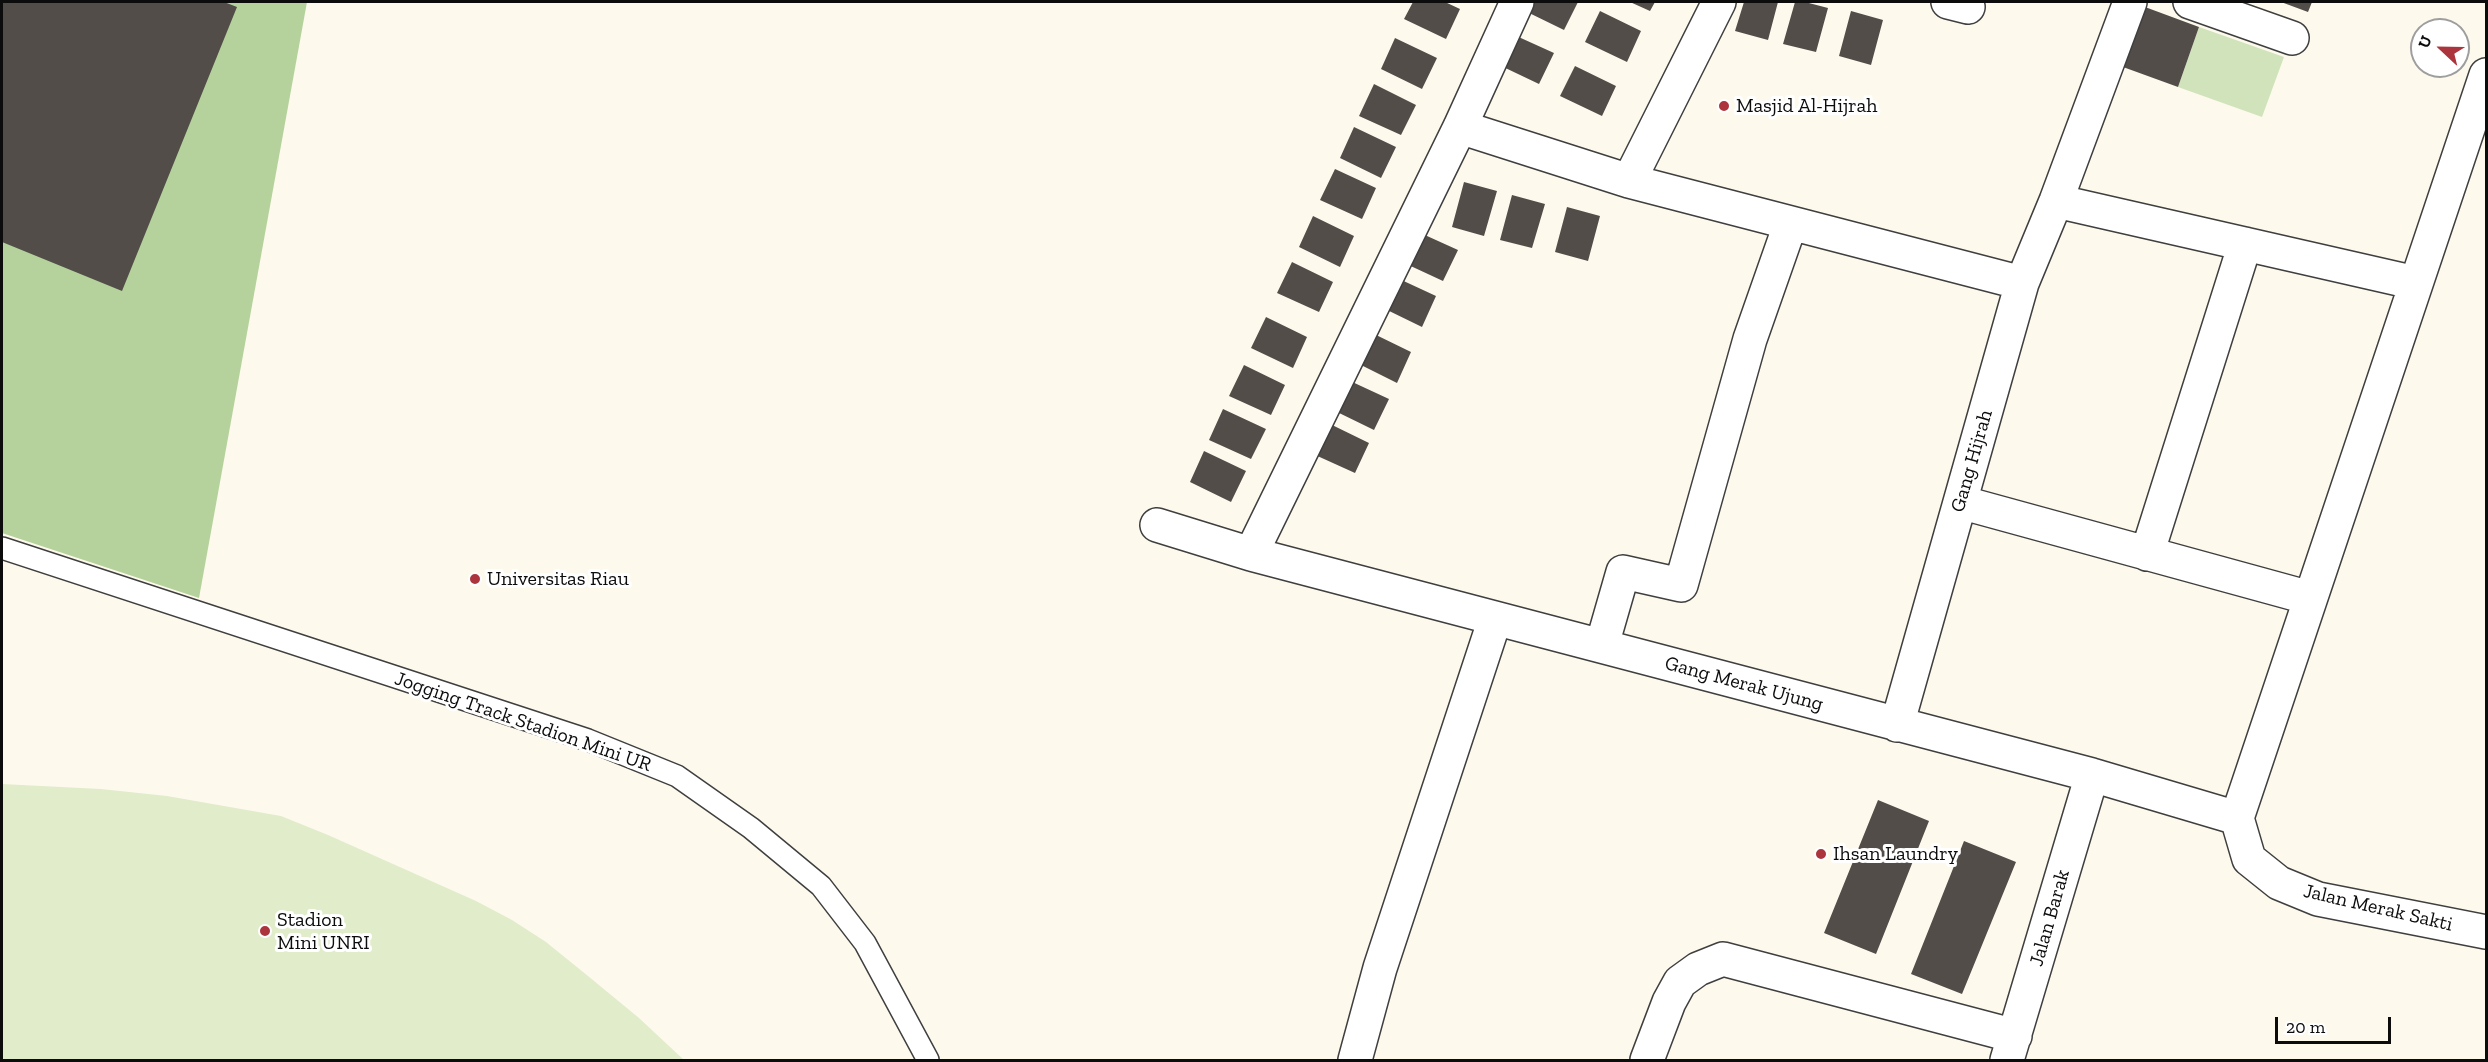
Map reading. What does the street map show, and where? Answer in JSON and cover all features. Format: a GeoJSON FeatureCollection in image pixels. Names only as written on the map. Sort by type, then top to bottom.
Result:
{"type":"FeatureCollection","features":[{"type":"Feature","properties":{"kind":"street"},"geometry":{"type":"LineString","coordinates":[[1251,554],[1460,127],[1517,2]]}},
{"type":"Feature","properties":{"kind":"street"},"geometry":{"type":"LineString","coordinates":[[1629,181],[1719,2]]}},
{"type":"Feature","properties":{"kind":"street","name":"Gang Hijrah"},"geometry":{"type":"LineString","coordinates":[[1898,725],[2022,283],[2056,201],[2130,2]]}},
{"type":"Feature","properties":{"kind":"street"},"geometry":{"type":"LineString","coordinates":[[2190,2],[2292,38]]}},
{"type":"Feature","properties":{"kind":"street"},"geometry":{"type":"LineString","coordinates":[[2237,818],[2487,75]]}},
{"type":"Feature","properties":{"kind":"street"},"geometry":{"type":"LineString","coordinates":[[1460,127],[1629,181],[1790,225],[2022,283]]}},
{"type":"Feature","properties":{"kind":"street"},"geometry":{"type":"LineString","coordinates":[[2056,201],[2416,283]]}},
{"type":"Feature","properties":{"kind":"street"},"geometry":{"type":"LineString","coordinates":[[1602,645],[1623,572],[1681,585],[1750,339],[1790,225]]}},
{"type":"Feature","properties":{"kind":"street"},"geometry":{"type":"LineString","coordinates":[[2147,554],[2245,244]]}},
{"type":"Feature","properties":{"kind":"street"},"geometry":{"type":"LineString","coordinates":[[1960,502],[2310,598]]}},
{"type":"Feature","properties":{"kind":"street","name":"Gang Merak Ujung"},"geometry":{"type":"LineString","coordinates":[[1157,525],[1251,554],[2092,776],[2237,818]]}},
{"type":"Feature","properties":{"kind":"street"},"geometry":{"type":"LineString","coordinates":[[1354,1060],[1380,968],[1495,618]]}},
{"type":"Feature","properties":{"kind":"street","name":"Jalan Barak"},"geometry":{"type":"LineString","coordinates":[[2011,1048],[2092,776]]}},
{"type":"Feature","properties":{"kind":"street","name":"Jalan Merak Sakti"},"geometry":{"type":"LineString","coordinates":[[2237,818],[2249,859],[2279,883],[2318,898],[2487,932]]}},
{"type":"Feature","properties":{"kind":"street"},"geometry":{"type":"LineString","coordinates":[[1647,1060],[1669,1002],[1680,982],[1698,969],[1723,959],[2011,1048]]}},
{"type":"Feature","properties":{"kind":"lane","name":"Jogging Track Stadion Mini UR"},"geometry":{"type":"LineString","coordinates":[[2,548],[588,740],[677,776],[751,828],[821,886],[865,943],[928,1060]]}},
{"type":"Feature","properties":{"kind":"green space"},"geometry":{"type":"Polygon","coordinates":[[[2,2],[307,2],[199,598],[2,533],[2,2]]]}},
{"type":"Feature","properties":{"kind":"green space"},"geometry":{"type":"Polygon","coordinates":[[[2199,27],[2284,57],[2262,117],[2178,87],[2199,27]]]}},
{"type":"Feature","properties":{"kind":"green space","name":"Stadion Mini UNRI"},"geometry":{"type":"Polygon","coordinates":[[[2,784],[101,789],[167,796],[281,816],[328,835],[476,901],[512,920],[546,942],[588,976],[639,1018],[684,1060],[2,1060],[2,784]]]}},
{"type":"Feature","properties":{"kind":"building"},"geometry":{"type":"Polygon","coordinates":[[[2,2],[224,2],[237,7],[122,291],[2,242],[2,2]]]}},
{"type":"Feature","properties":{"kind":"building"},"geometry":{"type":"Polygon","coordinates":[[[1413,2],[1445,2],[1460,9],[1446,39],[1404,19],[1413,2]]]}},
{"type":"Feature","properties":{"kind":"building"},"geometry":{"type":"Polygon","coordinates":[[[1527,2],[1578,2],[1564,30],[1523,10],[1527,2]]]}},
{"type":"Feature","properties":{"kind":"building"},"geometry":{"type":"Polygon","coordinates":[[[1630,2],[1655,2],[1650,11],[1630,2]]]}},
{"type":"Feature","properties":{"kind":"building"},"geometry":{"type":"Polygon","coordinates":[[[1744,2],[1778,2],[1768,40],[1735,31],[1744,2]]]}},
{"type":"Feature","properties":{"kind":"building"},"geometry":{"type":"Polygon","coordinates":[[[1795,2],[1828,8],[1816,52],[1783,44],[1795,2]]]}},
{"type":"Feature","properties":{"kind":"building"},"geometry":{"type":"Polygon","coordinates":[[[2281,2],[2312,2],[2308,12],[2281,2]]]}},
{"type":"Feature","properties":{"kind":"building"},"geometry":{"type":"Polygon","coordinates":[[[2145,7],[2199,27],[2178,87],[2123,67],[2145,7]]]}},
{"type":"Feature","properties":{"kind":"building"},"geometry":{"type":"Polygon","coordinates":[[[1600,11],[1641,31],[1627,62],[1585,42],[1600,11]]]}},
{"type":"Feature","properties":{"kind":"building"},"geometry":{"type":"Polygon","coordinates":[[[1851,11],[1883,20],[1871,65],[1839,56],[1851,11]]]}},
{"type":"Feature","properties":{"kind":"building"},"geometry":{"type":"Polygon","coordinates":[[[1512,34],[1554,53],[1539,84],[1497,64],[1512,34]]]}},
{"type":"Feature","properties":{"kind":"building"},"geometry":{"type":"Polygon","coordinates":[[[1395,38],[1437,58],[1422,89],[1381,69],[1395,38]]]}},
{"type":"Feature","properties":{"kind":"building"},"geometry":{"type":"Polygon","coordinates":[[[1575,66],[1616,86],[1602,116],[1560,96],[1575,66]]]}},
{"type":"Feature","properties":{"kind":"building"},"geometry":{"type":"Polygon","coordinates":[[[1374,84],[1416,105],[1401,135],[1359,116],[1374,84]]]}},
{"type":"Feature","properties":{"kind":"building"},"geometry":{"type":"Polygon","coordinates":[[[1354,127],[1396,147],[1381,178],[1340,158],[1354,127]]]}},
{"type":"Feature","properties":{"kind":"building"},"geometry":{"type":"Polygon","coordinates":[[[1335,169],[1376,188],[1362,219],[1320,200],[1335,169]]]}},
{"type":"Feature","properties":{"kind":"building"},"geometry":{"type":"Polygon","coordinates":[[[1464,182],[1497,191],[1484,236],[1452,227],[1464,182]]]}},
{"type":"Feature","properties":{"kind":"building"},"geometry":{"type":"Polygon","coordinates":[[[1512,195],[1545,204],[1532,248],[1500,240],[1512,195]]]}},
{"type":"Feature","properties":{"kind":"building"},"geometry":{"type":"Polygon","coordinates":[[[1567,207],[1600,216],[1588,261],[1555,252],[1567,207]]]}},
{"type":"Feature","properties":{"kind":"building"},"geometry":{"type":"Polygon","coordinates":[[[1313,216],[1354,236],[1340,267],[1299,247],[1313,216]]]}},
{"type":"Feature","properties":{"kind":"building"},"geometry":{"type":"Polygon","coordinates":[[[1416,231],[1458,250],[1443,281],[1402,262],[1416,231]]]}},
{"type":"Feature","properties":{"kind":"building"},"geometry":{"type":"Polygon","coordinates":[[[1292,262],[1333,282],[1319,312],[1277,293],[1292,262]]]}},
{"type":"Feature","properties":{"kind":"building"},"geometry":{"type":"Polygon","coordinates":[[[1395,277],[1436,296],[1422,327],[1381,307],[1395,277]]]}},
{"type":"Feature","properties":{"kind":"building"},"geometry":{"type":"Polygon","coordinates":[[[1266,317],[1307,337],[1293,368],[1251,348],[1266,317]]]}},
{"type":"Feature","properties":{"kind":"building"},"geometry":{"type":"Polygon","coordinates":[[[1370,332],[1411,352],[1397,383],[1355,362],[1370,332]]]}},
{"type":"Feature","properties":{"kind":"building"},"geometry":{"type":"Polygon","coordinates":[[[1244,365],[1285,385],[1271,415],[1229,396],[1244,365]]]}},
{"type":"Feature","properties":{"kind":"building"},"geometry":{"type":"Polygon","coordinates":[[[1348,380],[1389,399],[1374,430],[1333,410],[1348,380]]]}},
{"type":"Feature","properties":{"kind":"building"},"geometry":{"type":"Polygon","coordinates":[[[1223,409],[1266,429],[1251,459],[1209,440],[1223,409]]]}},
{"type":"Feature","properties":{"kind":"building"},"geometry":{"type":"Polygon","coordinates":[[[1328,423],[1369,443],[1355,473],[1313,454],[1328,423]]]}},
{"type":"Feature","properties":{"kind":"building"},"geometry":{"type":"Polygon","coordinates":[[[1204,451],[1246,471],[1231,502],[1190,482],[1204,451]]]}},
{"type":"Feature","properties":{"kind":"building"},"geometry":{"type":"Polygon","coordinates":[[[1878,800],[1929,821],[1876,954],[1824,933],[1878,800]]]}},
{"type":"Feature","properties":{"kind":"building"},"geometry":{"type":"Polygon","coordinates":[[[1964,841],[2016,862],[1962,994],[1911,974],[1964,841]]]}},
{"type":"Feature","properties":{"kind":"place","name":"Masjid Al-Hijrah"},"geometry":{"type":"Point","coordinates":[1724,106]}},
{"type":"Feature","properties":{"kind":"place","name":"Universitas Riau"},"geometry":{"type":"Point","coordinates":[475,579]}},
{"type":"Feature","properties":{"kind":"place","name":"Ihsan Laundry"},"geometry":{"type":"Point","coordinates":[1821,854]}},
{"type":"Feature","properties":{"kind":"place","name":"Stadion Mini UNRI"},"geometry":{"type":"Point","coordinates":[265,931]}}]}
